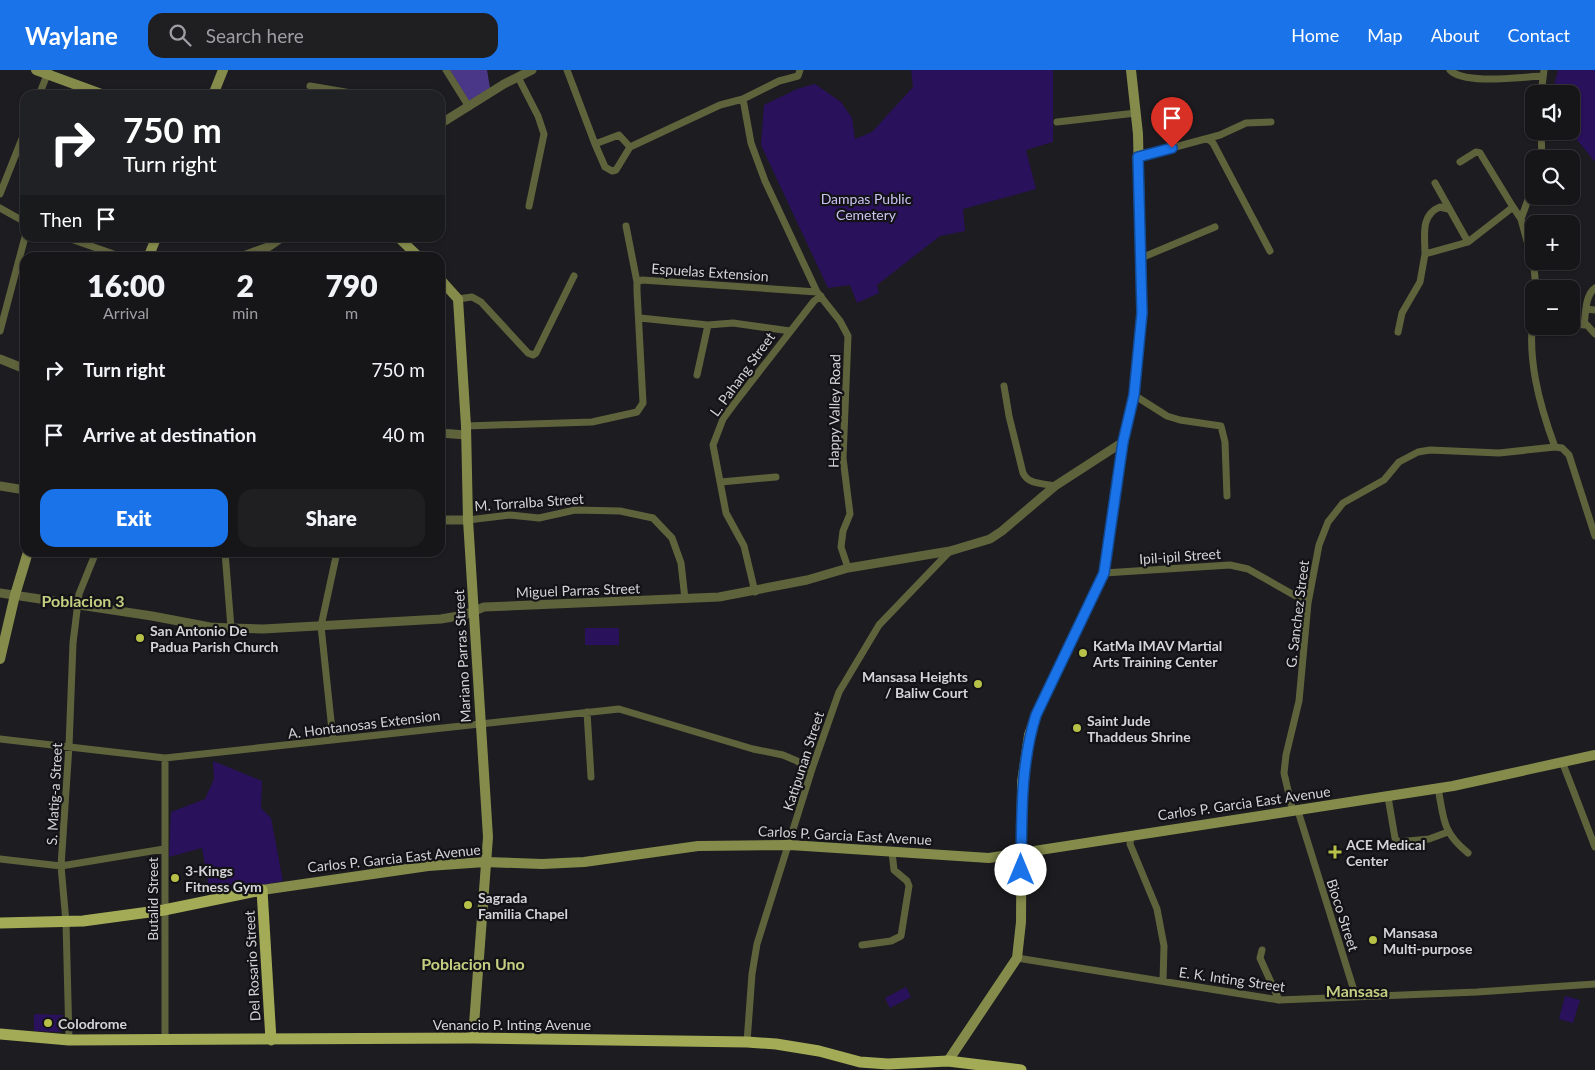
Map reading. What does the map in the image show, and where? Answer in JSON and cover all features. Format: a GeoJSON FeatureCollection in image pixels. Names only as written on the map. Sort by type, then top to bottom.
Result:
{"type":"FeatureCollection","features":[{"type":"Feature","properties":{"kind":"main road"},"geometry":{"type":"LineString","coordinates":[[36,70],[48,72],[92,90]]}},
{"type":"Feature","properties":{"kind":"main road"},"geometry":{"type":"LineString","coordinates":[[215,90],[223,70]]}},
{"type":"Feature","properties":{"kind":"main road"},"geometry":{"type":"LineString","coordinates":[[948,1061],[1017,958],[1021,922],[1022,782],[1029,735],[1036,715],[1104,573],[1123,442],[1134,395],[1142,313],[1138,157],[1136,113],[1131,70]]}},
{"type":"Feature","properties":{"kind":"main road"},"geometry":{"type":"LineString","coordinates":[[402,242],[413,252]]}},
{"type":"Feature","properties":{"kind":"main road"},"geometry":{"type":"LineString","coordinates":[[445,285],[458,299]]}},
{"type":"Feature","properties":{"kind":"main road","name":"Mariano Parras Street"},"geometry":{"type":"LineString","coordinates":[[458,299],[466,430],[468,520],[488,837],[473,1038]]}},
{"type":"Feature","properties":{"kind":"main road"},"geometry":{"type":"LineString","coordinates":[[0,659],[15,595],[26,557]]}},
{"type":"Feature","properties":{"kind":"main road","name":"Carlos P. Garcia East Avenue"},"geometry":{"type":"LineString","coordinates":[[0,923],[66,922],[164,910],[262,890],[428,866],[485,862],[542,864],[584,862],[698,846],[790,845],[989,858],[1388,797],[1563,764],[1595,755]]}},
{"type":"Feature","properties":{"kind":"main road","name":"Del Rosario Street"},"geometry":{"type":"LineString","coordinates":[[262,890],[271,1040]]}},
{"type":"Feature","properties":{"kind":"main road","name":"Venancio P. Inting Avenue"},"geometry":{"type":"LineString","coordinates":[[0,1034],[69,1040],[473,1038],[748,1042],[793,1047],[860,1062],[888,1064],[948,1061],[1021,1070]]}},
{"type":"Feature","properties":{"kind":"street"},"geometry":{"type":"LineString","coordinates":[[446,70],[469,107]]}},
{"type":"Feature","properties":{"kind":"street"},"geometry":{"type":"LineString","coordinates":[[445,121],[532,70]]}},
{"type":"Feature","properties":{"kind":"street"},"geometry":{"type":"LineString","coordinates":[[567,70],[605,167],[612,171],[616,170],[630,147],[720,105],[743,99],[779,81],[798,76],[800,70]]}},
{"type":"Feature","properties":{"kind":"street"},"geometry":{"type":"LineString","coordinates":[[1450,70],[1455,75],[1467,78],[1543,73]]}},
{"type":"Feature","properties":{"kind":"street"},"geometry":{"type":"LineString","coordinates":[[41,90],[48,72]]}},
{"type":"Feature","properties":{"kind":"street"},"geometry":{"type":"LineString","coordinates":[[518,77],[538,116],[544,134],[529,206]]}},
{"type":"Feature","properties":{"kind":"street"},"geometry":{"type":"LineString","coordinates":[[310,86],[333,90]]}},
{"type":"Feature","properties":{"kind":"street","name":"Happy Valley Road"},"geometry":{"type":"LineString","coordinates":[[743,99],[752,143],[765,180],[819,294],[840,321],[848,336],[843,458],[850,514],[843,530],[841,548],[848,568]]}},
{"type":"Feature","properties":{"kind":"street"},"geometry":{"type":"LineString","coordinates":[[1057,122],[1136,113]]}},
{"type":"Feature","properties":{"kind":"street"},"geometry":{"type":"LineString","coordinates":[[1138,157],[1208,138],[1246,123],[1271,122]]}},
{"type":"Feature","properties":{"kind":"street"},"geometry":{"type":"LineString","coordinates":[[595,144],[620,135],[630,147]]}},
{"type":"Feature","properties":{"kind":"street"},"geometry":{"type":"LineString","coordinates":[[1208,138],[1213,143],[1270,251]]}},
{"type":"Feature","properties":{"kind":"street"},"geometry":{"type":"LineString","coordinates":[[0,194],[20,144]]}},
{"type":"Feature","properties":{"kind":"street"},"geometry":{"type":"LineString","coordinates":[[1460,162],[1476,152],[1480,153],[1521,219],[1534,267],[1535,280]]}},
{"type":"Feature","properties":{"kind":"street"},"geometry":{"type":"LineString","coordinates":[[1435,183],[1468,242]]}},
{"type":"Feature","properties":{"kind":"street"},"geometry":{"type":"LineString","coordinates":[[1521,219],[1526,205]]}},
{"type":"Feature","properties":{"kind":"street"},"geometry":{"type":"LineString","coordinates":[[1398,332],[1402,313],[1420,282],[1425,254],[1426,218],[1440,207],[1448,209]]}},
{"type":"Feature","properties":{"kind":"street"},"geometry":{"type":"LineString","coordinates":[[1425,254],[1468,242],[1513,207]]}},
{"type":"Feature","properties":{"kind":"street"},"geometry":{"type":"LineString","coordinates":[[0,208],[20,219]]}},
{"type":"Feature","properties":{"kind":"street"},"geometry":{"type":"LineString","coordinates":[[626,226],[637,282]]}},
{"type":"Feature","properties":{"kind":"street"},"geometry":{"type":"LineString","coordinates":[[1141,258],[1215,227]]}},
{"type":"Feature","properties":{"kind":"street"},"geometry":{"type":"LineString","coordinates":[[79,242],[108,252]]}},
{"type":"Feature","properties":{"kind":"street"},"geometry":{"type":"LineString","coordinates":[[254,252],[276,242]]}},
{"type":"Feature","properties":{"kind":"street"},"geometry":{"type":"LineString","coordinates":[[0,331],[20,256]]}},
{"type":"Feature","properties":{"kind":"street"},"geometry":{"type":"LineString","coordinates":[[458,299],[472,297],[481,302],[528,353],[533,355],[574,276]]}},
{"type":"Feature","properties":{"kind":"street","name":"Espuelas Extension"},"geometry":{"type":"LineString","coordinates":[[466,430],[592,422],[637,412],[644,402],[637,282],[642,280],[819,294]]}},
{"type":"Feature","properties":{"kind":"street"},"geometry":{"type":"LineString","coordinates":[[1584,324],[1591,291],[1595,288]]}},
{"type":"Feature","properties":{"kind":"street","name":"L. Pahang Street"},"geometry":{"type":"LineString","coordinates":[[755,592],[744,546],[726,513],[722,482],[713,452],[718,429],[736,400],[819,294]]}},
{"type":"Feature","properties":{"kind":"street"},"geometry":{"type":"LineString","coordinates":[[1586,309],[1595,310]]}},
{"type":"Feature","properties":{"kind":"street"},"geometry":{"type":"LineString","coordinates":[[640,318],[708,325],[733,323],[790,331]]}},
{"type":"Feature","properties":{"kind":"street"},"geometry":{"type":"LineString","coordinates":[[1580,324],[1584,324],[1595,334]]}},
{"type":"Feature","properties":{"kind":"street"},"geometry":{"type":"LineString","coordinates":[[697,375],[708,325]]}},
{"type":"Feature","properties":{"kind":"street"},"geometry":{"type":"LineString","coordinates":[[1530,335],[1542,413],[1555,447],[1562,448],[1569,455],[1595,536]]}},
{"type":"Feature","properties":{"kind":"street"},"geometry":{"type":"LineString","coordinates":[[0,359],[20,367]]}},
{"type":"Feature","properties":{"kind":"street"},"geometry":{"type":"LineString","coordinates":[[1004,386],[1009,416],[1026,480],[1032,483],[1055,486]]}},
{"type":"Feature","properties":{"kind":"street"},"geometry":{"type":"LineString","coordinates":[[1134,395],[1167,416],[1180,420],[1221,426],[1225,442],[1227,496]]}},
{"type":"Feature","properties":{"kind":"street"},"geometry":{"type":"LineString","coordinates":[[445,432],[466,430]]}},
{"type":"Feature","properties":{"kind":"street","name":"Miguel Parras Street"},"geometry":{"type":"LineString","coordinates":[[0,593],[78,604],[210,627],[262,629],[441,619],[484,607],[685,599],[755,592],[848,568],[950,551],[990,539],[1055,486],[1123,442]]}},
{"type":"Feature","properties":{"kind":"street","name":"G. Sanchez Street"},"geometry":{"type":"LineString","coordinates":[[1295,811],[1284,773],[1299,701],[1308,603],[1318,545],[1328,522],[1343,503],[1384,480],[1399,462],[1418,452],[1430,450],[1499,452],[1555,447]]}},
{"type":"Feature","properties":{"kind":"street"},"geometry":{"type":"LineString","coordinates":[[722,482],[776,477]]}},
{"type":"Feature","properties":{"kind":"street"},"geometry":{"type":"LineString","coordinates":[[0,486],[20,489]]}},
{"type":"Feature","properties":{"kind":"street","name":"M. Torralba Street"},"geometry":{"type":"LineString","coordinates":[[445,520],[468,520],[510,515],[539,518],[575,510],[620,512],[653,518],[672,538],[681,563],[685,599]]}},
{"type":"Feature","properties":{"kind":"street","name":"Katipunan Street"},"geometry":{"type":"LineString","coordinates":[[748,1042],[752,974],[757,944],[790,845],[811,772],[839,692],[879,625],[950,551]]}},
{"type":"Feature","properties":{"kind":"street","name":"S. Matig-a Street"},"geometry":{"type":"LineString","coordinates":[[69,1040],[66,922],[61,866],[69,746],[73,643],[83,582],[94,557]]}},
{"type":"Feature","properties":{"kind":"street"},"geometry":{"type":"LineString","coordinates":[[225,557],[231,628]]}},
{"type":"Feature","properties":{"kind":"street"},"geometry":{"type":"LineString","coordinates":[[333,740],[321,626],[336,557]]}},
{"type":"Feature","properties":{"kind":"street","name":"Ipil-ipil Street"},"geometry":{"type":"LineString","coordinates":[[1104,573],[1230,565],[1248,569],[1308,603]]}},
{"type":"Feature","properties":{"kind":"street","name":"A. Hontanosas Extension"},"geometry":{"type":"LineString","coordinates":[[0,739],[165,758],[619,709],[753,749],[783,755],[811,772]]}},
{"type":"Feature","properties":{"kind":"street"},"geometry":{"type":"LineString","coordinates":[[587,712],[591,777]]}},
{"type":"Feature","properties":{"kind":"street","name":"Butalid Street"},"geometry":{"type":"LineString","coordinates":[[165,758],[165,1040]]}},
{"type":"Feature","properties":{"kind":"street"},"geometry":{"type":"LineString","coordinates":[[1563,764],[1595,847]]}},
{"type":"Feature","properties":{"kind":"street"},"geometry":{"type":"LineString","coordinates":[[1438,788],[1448,832],[1454,841],[1468,853]]}},
{"type":"Feature","properties":{"kind":"street"},"geometry":{"type":"LineString","coordinates":[[1388,797],[1395,838],[1398,842],[1428,839],[1448,832]]}},
{"type":"Feature","properties":{"kind":"street","name":"Bioco Street"},"geometry":{"type":"LineString","coordinates":[[1295,811],[1356,998]]}},
{"type":"Feature","properties":{"kind":"street"},"geometry":{"type":"LineString","coordinates":[[1131,835],[1130,844],[1157,909],[1164,946],[1163,981]]}},
{"type":"Feature","properties":{"kind":"street"},"geometry":{"type":"LineString","coordinates":[[0,859],[61,866],[164,849]]}},
{"type":"Feature","properties":{"kind":"street"},"geometry":{"type":"LineString","coordinates":[[862,945],[891,942],[901,936],[909,886],[907,881],[894,870],[892,852]]}},
{"type":"Feature","properties":{"kind":"street"},"geometry":{"type":"LineString","coordinates":[[1262,950],[1260,958],[1278,1000]]}},
{"type":"Feature","properties":{"kind":"street","name":"E. K. Inting Street"},"geometry":{"type":"LineString","coordinates":[[1017,958],[1278,1000],[1356,998],[1595,984]]}},
{"type":"Feature","properties":{"kind":"green space","name":"Dampas Public Cemetery"},"geometry":{"type":"Polygon","coordinates":[[[911,70],[1053,70],[1053,142],[1026,150],[1036,189],[963,209],[965,231],[940,236],[877,285],[879,293],[857,303],[850,285],[828,288],[761,145],[764,105],[797,89],[815,84],[841,102],[852,118],[855,139],[872,132],[913,87],[911,70]]]}},
{"type":"Feature","properties":{"kind":"green space"},"geometry":{"type":"Polygon","coordinates":[[[1558,70],[1595,70],[1595,162],[1577,140],[1580,140],[1580,85],[1554,85],[1558,70]]]}},
{"type":"Feature","properties":{"kind":"green space"},"geometry":{"type":"Polygon","coordinates":[[[585,628],[619,628],[619,645],[585,645],[585,628]]]}},
{"type":"Feature","properties":{"kind":"green space"},"geometry":{"type":"Polygon","coordinates":[[[213,761],[262,781],[261,808],[271,818],[283,881],[210,894],[202,848],[169,857],[171,812],[205,799],[214,779],[213,761]]]}},
{"type":"Feature","properties":{"kind":"green space"},"geometry":{"type":"Polygon","coordinates":[[[906,987],[911,997],[890,1008],[885,998],[906,987]]]}},
{"type":"Feature","properties":{"kind":"green space"},"geometry":{"type":"Polygon","coordinates":[[[1565,996],[1580,1000],[1573,1023],[1559,1019],[1565,996]]]}},
{"type":"Feature","properties":{"kind":"green space","name":"Colodrome"},"geometry":{"type":"Polygon","coordinates":[[[34,1014],[63,1015],[62,1032],[34,1031],[34,1014]]]}},
{"type":"Feature","properties":{"kind":"shaded area"},"geometry":{"type":"Polygon","coordinates":[[[450,70],[487,70],[490,88],[469,101],[450,70]]]}},
{"type":"Feature","properties":{"kind":"place","name":"San Antonio De Padua Parish Church"},"geometry":{"type":"Point","coordinates":[140,638]}},
{"type":"Feature","properties":{"kind":"place","name":"KatMa IMAV Martial Arts Training Center"},"geometry":{"type":"Point","coordinates":[1083,653]}},
{"type":"Feature","properties":{"kind":"place","name":"Mansasa Heights / Baliw Court"},"geometry":{"type":"Point","coordinates":[978,684]}},
{"type":"Feature","properties":{"kind":"place","name":"Saint Jude Thaddeus Shrine"},"geometry":{"type":"Point","coordinates":[1077,728]}},
{"type":"Feature","properties":{"kind":"place","name":"ACE Medical Center"},"geometry":{"type":"Point","coordinates":[1335,852]}},
{"type":"Feature","properties":{"kind":"place","name":"3-Kings Fitness Gym"},"geometry":{"type":"Point","coordinates":[175,878]}},
{"type":"Feature","properties":{"kind":"place","name":"Sagrada Familia Chapel"},"geometry":{"type":"Point","coordinates":[468,905]}},
{"type":"Feature","properties":{"kind":"place","name":"Mansasa Multi-purpose"},"geometry":{"type":"Point","coordinates":[1373,940]}},
{"type":"Feature","properties":{"kind":"place","name":"Colodrome"},"geometry":{"type":"Point","coordinates":[48,1023]}},
{"type":"Feature","properties":{"kind":"district","name":"Poblacion 3"},"geometry":{"type":"Point","coordinates":[83,600]}},
{"type":"Feature","properties":{"kind":"district","name":"Poblacion Uno"},"geometry":{"type":"Point","coordinates":[473,963]}},
{"type":"Feature","properties":{"kind":"district","name":"Mansasa"},"geometry":{"type":"Point","coordinates":[1357,990]}},
{"type":"Feature","properties":{"kind":"route"},"geometry":{"type":"LineString","coordinates":[[1021,870],[1022,782],[1029,735],[1036,715],[1104,573],[1123,442],[1134,395],[1142,313],[1138,157],[1172,148]]}}]}
